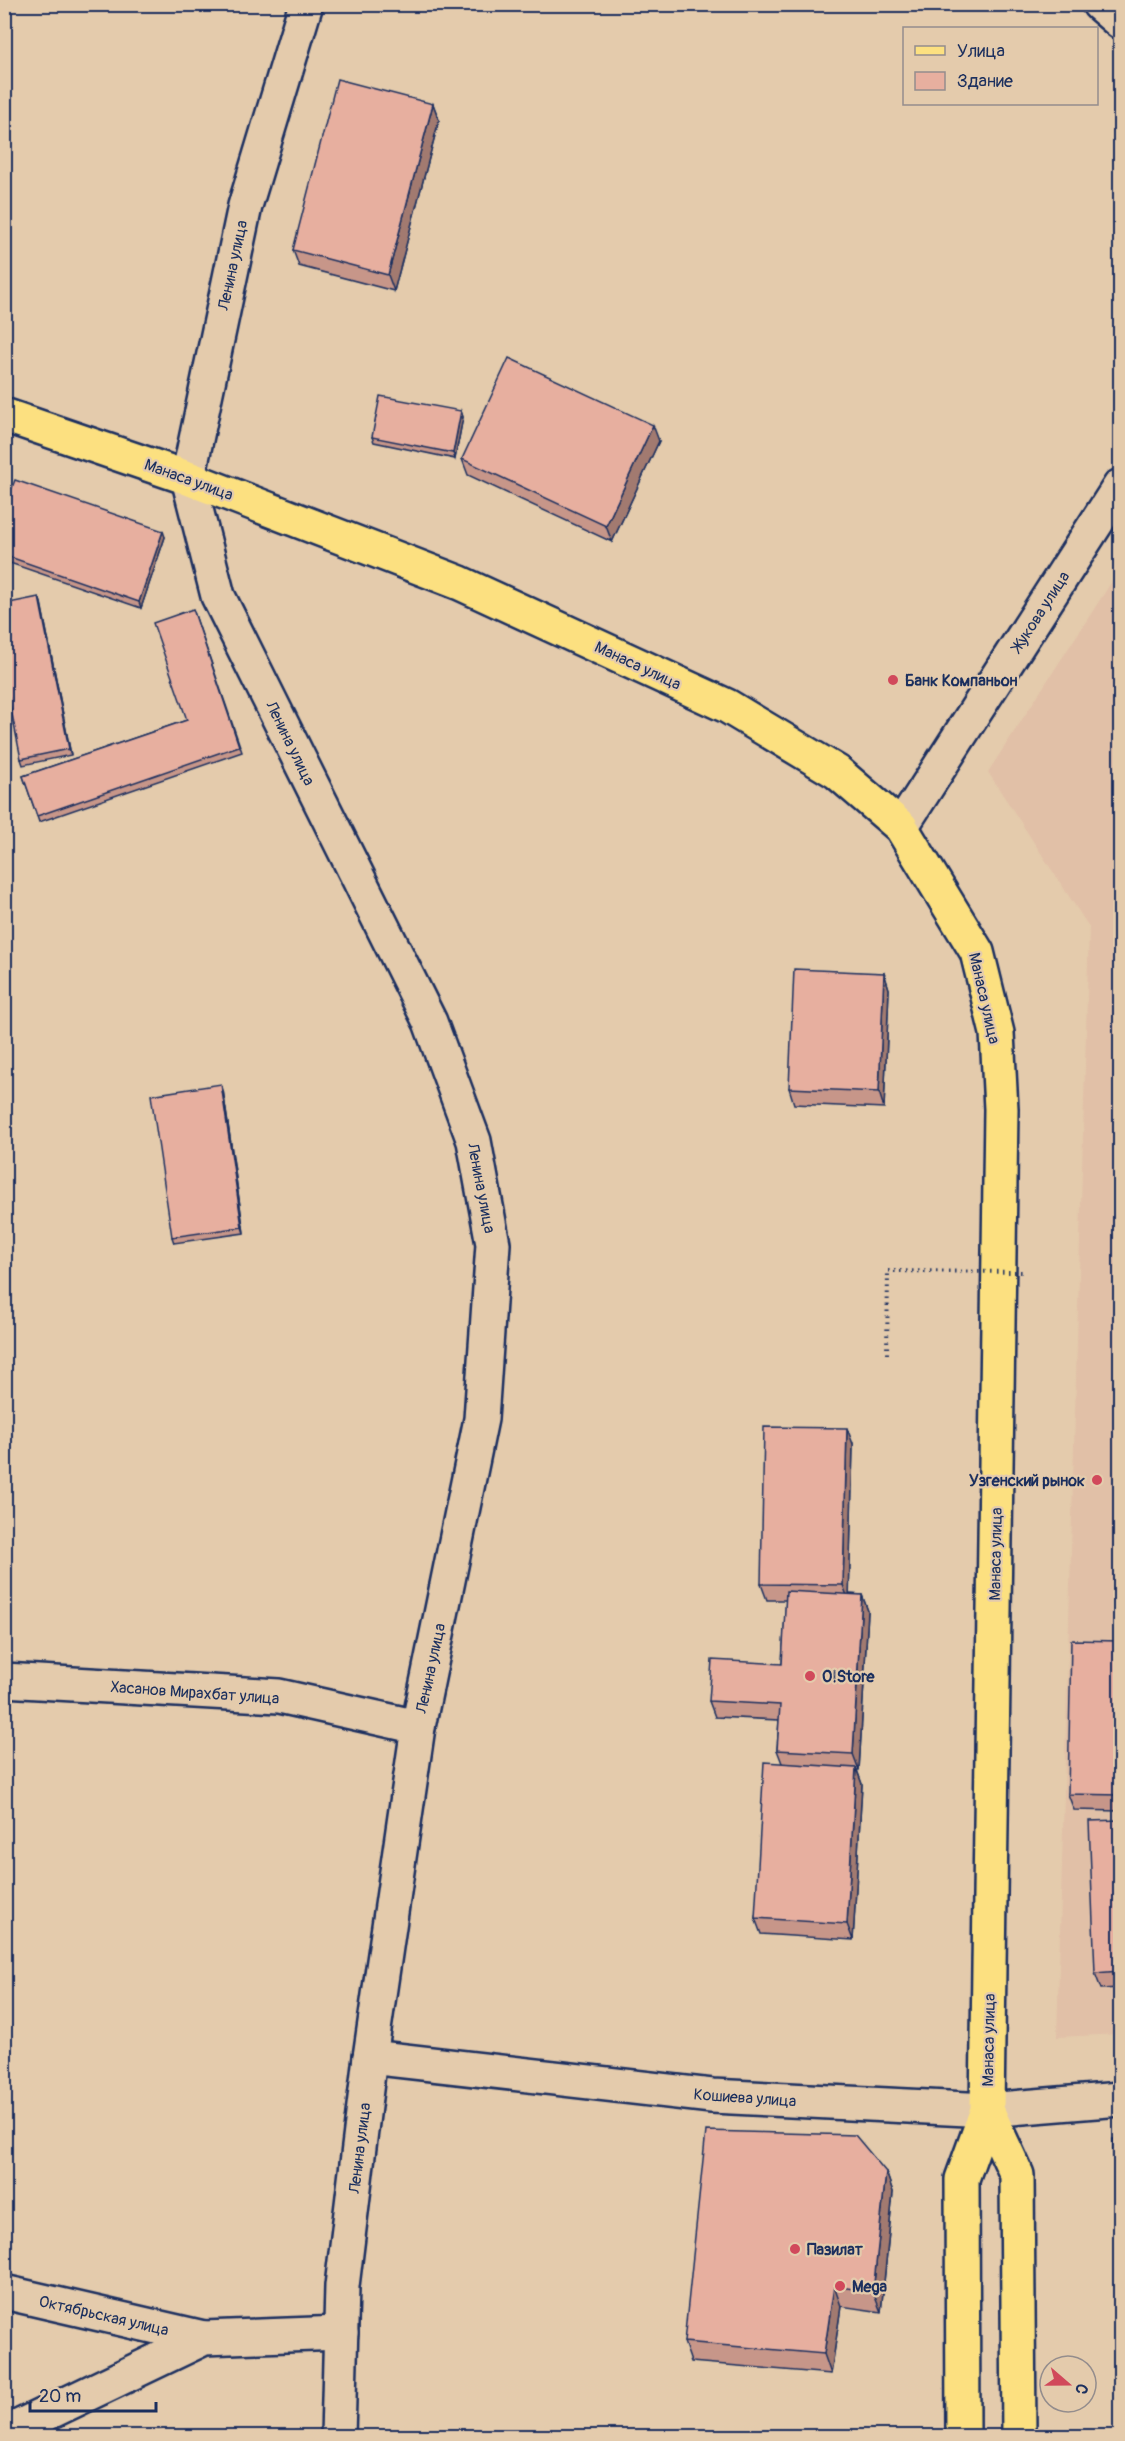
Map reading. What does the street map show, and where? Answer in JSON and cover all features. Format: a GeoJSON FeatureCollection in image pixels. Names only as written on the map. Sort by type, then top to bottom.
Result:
{"type":"FeatureCollection","features":[{"type":"Feature","properties":{"kind":"main road","name":"Манаса улица"},"geometry":{"type":"LineString","coordinates":[[4,415],[188,478],[460,583],[727,706],[837,772],[901,827],[977,952],[997,1033],[1001,1109],[987,2110],[962,2179],[963,2436]]}},
{"type":"Feature","properties":{"kind":"main road","name":"Манаса улица"},"geometry":{"type":"LineString","coordinates":[[987,2110],[1017,2175],[1019,2436]]}},
{"type":"Feature","properties":{"kind":"street","name":"Ленина улица"},"geometry":{"type":"LineString","coordinates":[[306,4],[245,206],[188,478],[218,596],[430,1022],[474,1141],[493,1244],[481,1419],[418,1727],[370,2057],[342,2286],[338,2436]]}},
{"type":"Feature","properties":{"kind":"street"},"geometry":{"type":"LineString","coordinates":[[1099,4],[1120,22]]}},
{"type":"Feature","properties":{"kind":"street","name":"Жукова улица"},"geometry":{"type":"LineString","coordinates":[[901,827],[1120,486]]}},
{"type":"Feature","properties":{"kind":"street","name":"Хасанов Мирахбат улица"},"geometry":{"type":"LineString","coordinates":[[4,1680],[279,1696],[418,1727]]}},
{"type":"Feature","properties":{"kind":"street","name":"Кошиева улица"},"geometry":{"type":"LineString","coordinates":[[370,2057],[711,2096],[987,2110],[1120,2099]]}},
{"type":"Feature","properties":{"kind":"street","name":"Октябрьская улица"},"geometry":{"type":"LineString","coordinates":[[4,2292],[204,2338]]}},
{"type":"Feature","properties":{"kind":"street"},"geometry":{"type":"LineString","coordinates":[[4,2434],[204,2338],[341,2333]]}},
{"type":"Feature","properties":{"kind":"path"},"geometry":{"type":"LineString","coordinates":[[887,1354],[888,1271],[1023,1272]]}},
{"type":"Feature","properties":{"kind":"shaded area","name":"Узгенский рынок"},"geometry":{"type":"Polygon","coordinates":[[[1120,569],[1120,2034],[1057,2037],[1089,927],[988,772],[1120,569]]]}},
{"type":"Feature","properties":{"kind":"building"},"geometry":{"type":"Polygon","coordinates":[[[337,79],[433,104],[388,275],[293,250],[337,79]]]}},
{"type":"Feature","properties":{"kind":"building"},"geometry":{"type":"Polygon","coordinates":[[[509,358],[653,425],[606,526],[462,459],[509,358]]]}},
{"type":"Feature","properties":{"kind":"building"},"geometry":{"type":"Polygon","coordinates":[[[380,396],[461,411],[453,453],[372,437],[380,396]]]}},
{"type":"Feature","properties":{"kind":"building"},"geometry":{"type":"Polygon","coordinates":[[[15,480],[163,531],[139,602],[4,555],[4,508],[15,480]]]}},
{"type":"Feature","properties":{"kind":"building"},"geometry":{"type":"Polygon","coordinates":[[[39,597],[69,749],[21,759],[4,675],[4,604],[39,597]]]}},
{"type":"Feature","properties":{"kind":"building"},"geometry":{"type":"Polygon","coordinates":[[[193,609],[239,746],[37,816],[23,776],[187,720],[153,623],[193,609]]]}},
{"type":"Feature","properties":{"kind":"building"},"geometry":{"type":"Polygon","coordinates":[[[794,969],[884,973],[879,1092],[789,1088],[794,969]]]}},
{"type":"Feature","properties":{"kind":"building"},"geometry":{"type":"Polygon","coordinates":[[[221,1084],[242,1227],[172,1237],[151,1095],[221,1084]]]}},
{"type":"Feature","properties":{"kind":"building"},"geometry":{"type":"Polygon","coordinates":[[[764,1427],[847,1428],[843,1585],[761,1584],[764,1427]]]}},
{"type":"Feature","properties":{"kind":"building"},"geometry":{"type":"Polygon","coordinates":[[[786,1591],[862,1595],[853,1754],[777,1750],[780,1705],[709,1701],[712,1660],[782,1664],[786,1591]]]}},
{"type":"Feature","properties":{"kind":"building"},"geometry":{"type":"Polygon","coordinates":[[[1071,1640],[1120,1641],[1120,1795],[1068,1794],[1071,1640]]]}},
{"type":"Feature","properties":{"kind":"building"},"geometry":{"type":"Polygon","coordinates":[[[764,1762],[856,1768],[847,1924],[755,1918],[764,1762]]]}},
{"type":"Feature","properties":{"kind":"building"},"geometry":{"type":"Polygon","coordinates":[[[1120,1820],[1120,1971],[1095,1973],[1089,1821],[1120,1820]]]}},
{"type":"Feature","properties":{"kind":"building","name":"Пазилат"},"geometry":{"type":"Polygon","coordinates":[[[706,2131],[855,2135],[886,2172],[873,2292],[834,2286],[824,2354],[684,2342],[706,2131]]]}},
{"type":"Feature","properties":{"kind":"building"},"geometry":{"type":"Polygon","coordinates":[[[1113,2139],[1120,2139],[1120,2223],[1114,2223],[1113,2139]]]}},
{"type":"Feature","properties":{"kind":"building"},"geometry":{"type":"Polygon","coordinates":[[[158,2432],[179,2436],[157,2436],[158,2432]]]}},
{"type":"Feature","properties":{"kind":"place","name":"Банк Компаньон"},"geometry":{"type":"Point","coordinates":[893,680]}},
{"type":"Feature","properties":{"kind":"place","name":"Узгенский рынок"},"geometry":{"type":"Point","coordinates":[1097,1480]}},
{"type":"Feature","properties":{"kind":"place","name":"O!Store"},"geometry":{"type":"Point","coordinates":[810,1676]}},
{"type":"Feature","properties":{"kind":"place","name":"Пазилат"},"geometry":{"type":"Point","coordinates":[795,2249]}},
{"type":"Feature","properties":{"kind":"place","name":"Mega"},"geometry":{"type":"Point","coordinates":[840,2286]}}]}
